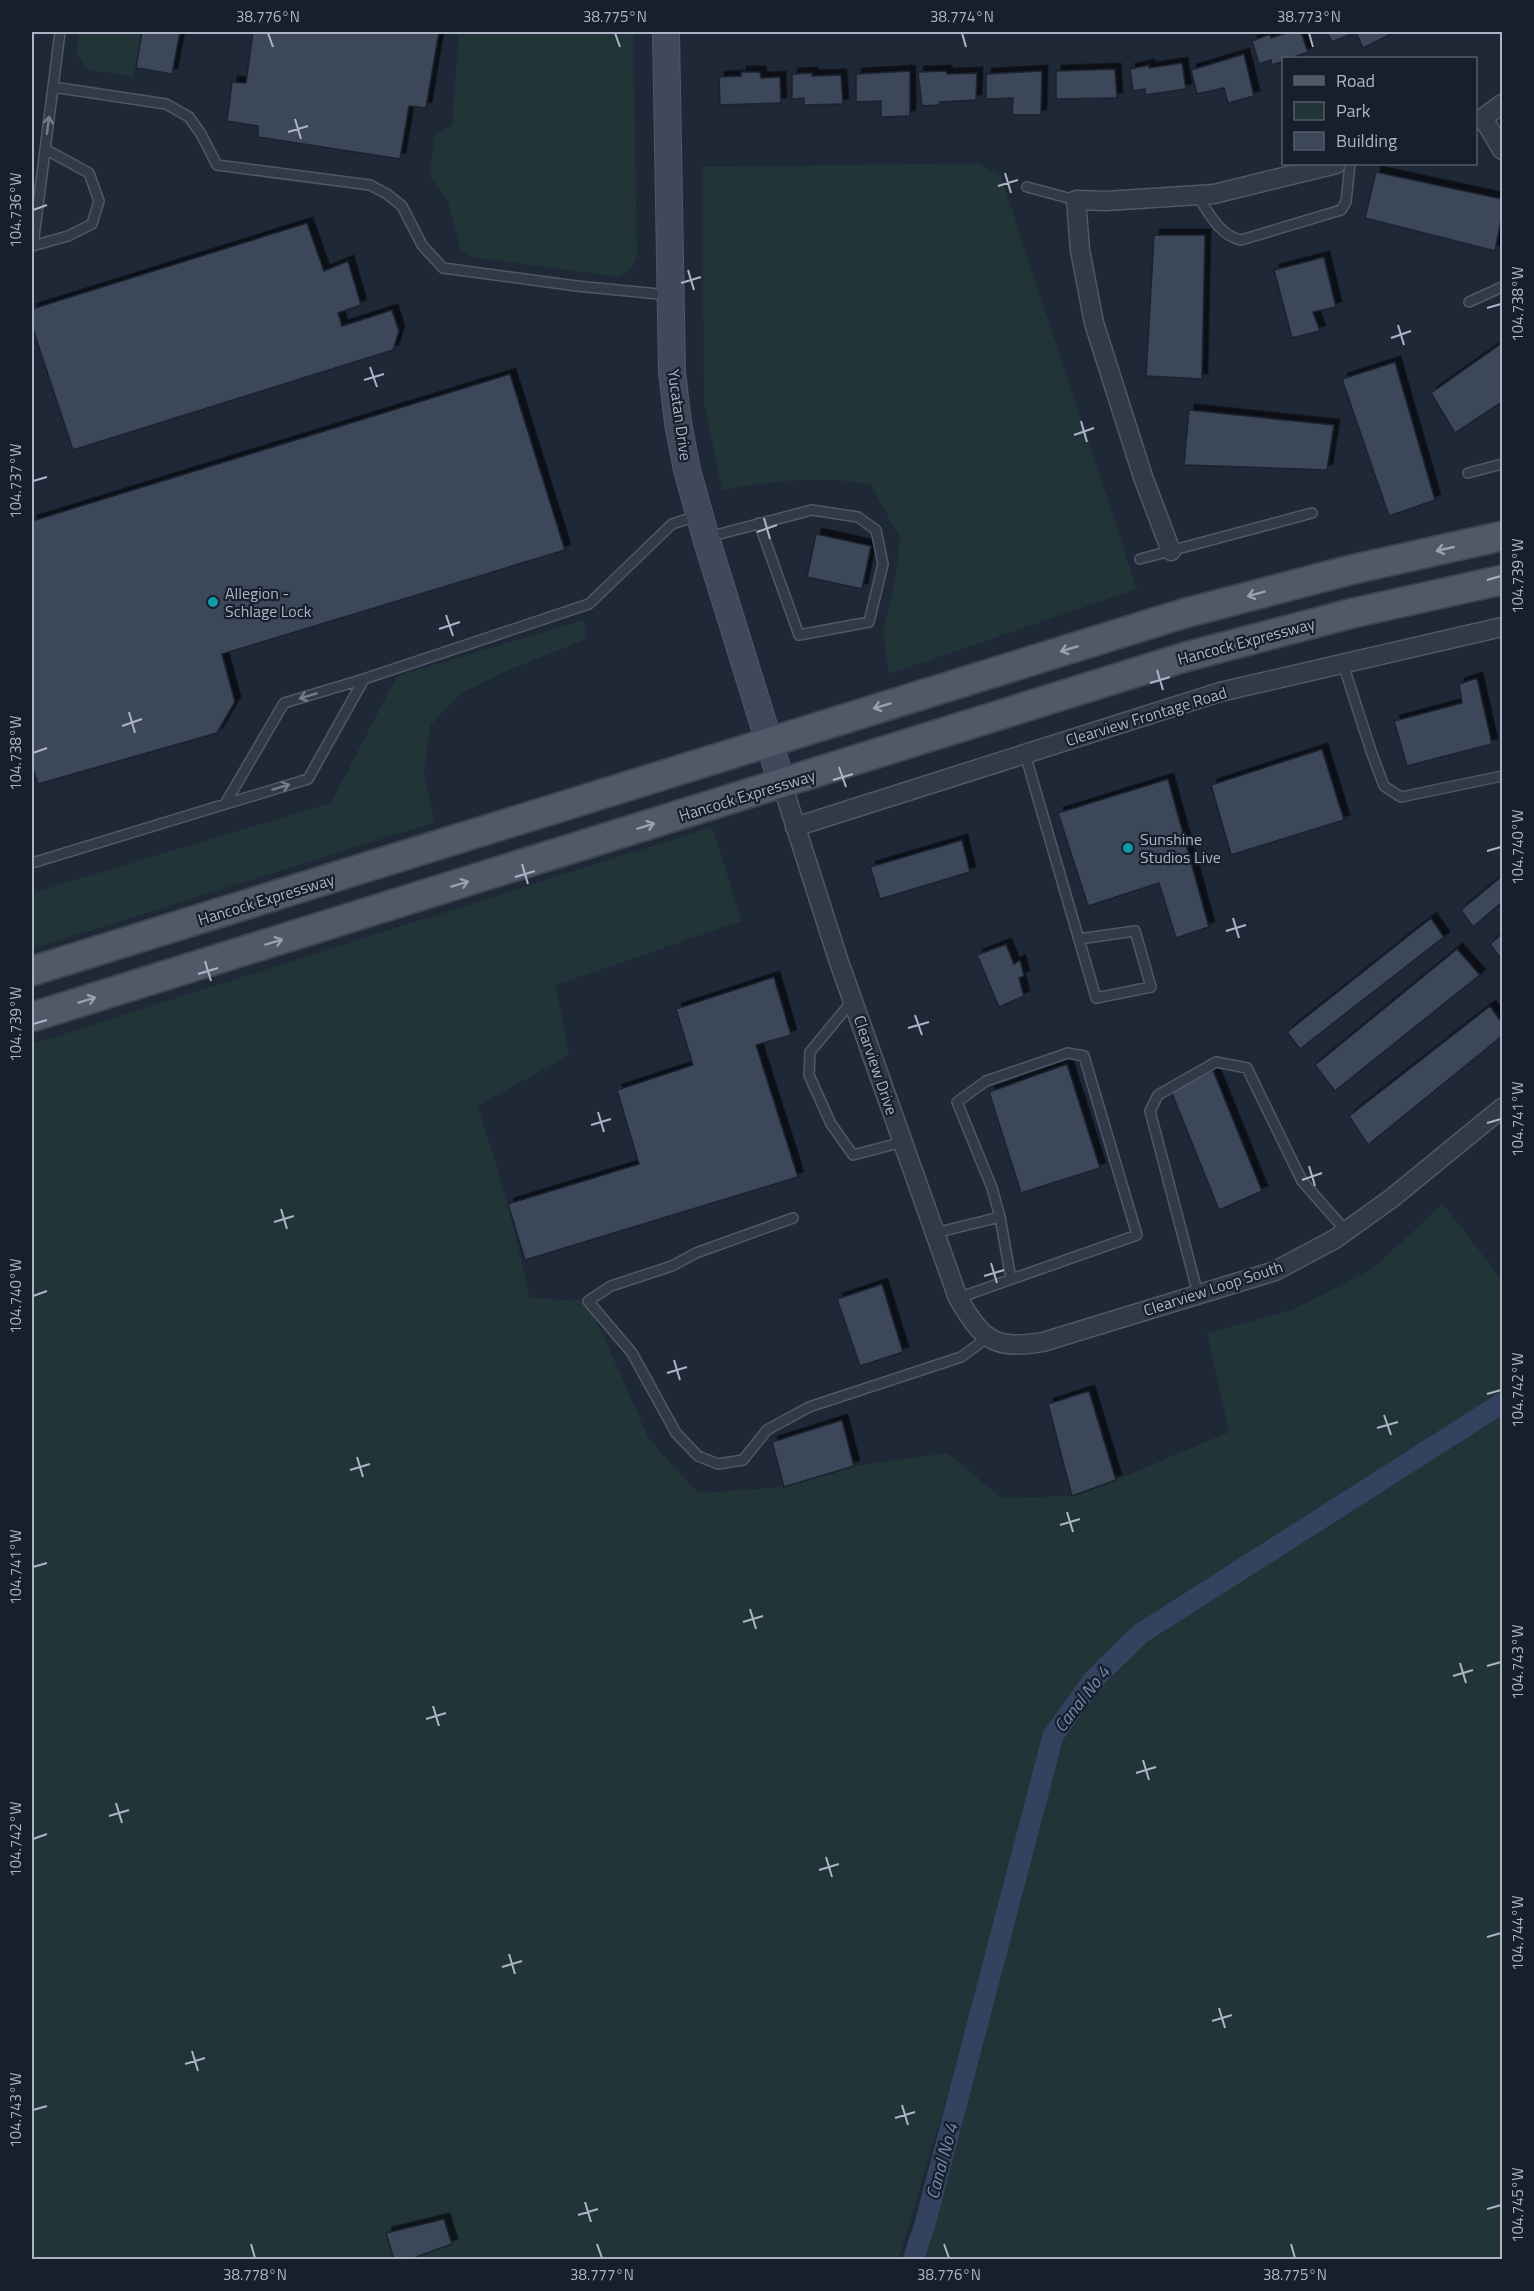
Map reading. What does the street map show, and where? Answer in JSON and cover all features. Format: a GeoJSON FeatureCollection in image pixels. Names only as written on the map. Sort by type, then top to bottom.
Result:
{"type":"FeatureCollection","features":[{"type":"Feature","properties":{"kind":"main road","name":"Hancock Expressway"},"geometry":{"type":"LineString","coordinates":[[32,971],[1182,614],[1350,570],[1503,536]]}},
{"type":"Feature","properties":{"kind":"main road","name":"Hancock Expressway"},"geometry":{"type":"LineString","coordinates":[[32,1017],[1185,657],[1353,613],[1503,580]]}},
{"type":"Feature","properties":{"kind":"street","name":"Yucatan Drive"},"geometry":{"type":"LineString","coordinates":[[666,32],[672,372],[678,423],[703,527],[782,784]]}},
{"type":"Feature","properties":{"kind":"street"},"geometry":{"type":"LineString","coordinates":[[1503,104],[1479,119],[1503,150]]}},
{"type":"Feature","properties":{"kind":"street"},"geometry":{"type":"LineString","coordinates":[[1171,551],[1143,477],[1094,323],[1080,250],[1076,200],[1106,201],[1214,195],[1331,165]]}},
{"type":"Feature","properties":{"kind":"street"},"geometry":{"type":"LineString","coordinates":[[1420,598],[1475,574],[1503,566]]}},
{"type":"Feature","properties":{"kind":"street","name":"Clearview Frontage Road"},"geometry":{"type":"LineString","coordinates":[[795,827],[1220,692],[1503,627]]}},
{"type":"Feature","properties":{"kind":"street","name":"Clearview Drive"},"geometry":{"type":"LineString","coordinates":[[782,784],[853,1000],[958,1298],[974,1326],[987,1338]]}},
{"type":"Feature","properties":{"kind":"street","name":"Clearview Loop South"},"geometry":{"type":"LineString","coordinates":[[987,1338],[1003,1343],[1043,1342],[1275,1271],[1346,1231],[1392,1198],[1503,1108]]}},
{"type":"Feature","properties":{"kind":"lane"},"geometry":{"type":"LineString","coordinates":[[45,149],[89,173],[99,201],[92,224],[68,236],[32,246],[60,32]]}},
{"type":"Feature","properties":{"kind":"lane"},"geometry":{"type":"LineString","coordinates":[[53,87],[166,104],[189,117],[217,165],[370,185],[387,194],[402,206],[422,245],[444,268],[577,286],[671,295]]}},
{"type":"Feature","properties":{"kind":"lane"},"geometry":{"type":"LineString","coordinates":[[1197,195],[1218,226],[1230,238],[1241,240],[1341,210],[1346,202],[1350,165]]}},
{"type":"Feature","properties":{"kind":"lane"},"geometry":{"type":"LineString","coordinates":[[1027,187],[1076,200]]}},
{"type":"Feature","properties":{"kind":"lane"},"geometry":{"type":"LineString","coordinates":[[1469,302],[1503,287]]}},
{"type":"Feature","properties":{"kind":"lane"},"geometry":{"type":"LineString","coordinates":[[1468,473],[1503,464]]}},
{"type":"Feature","properties":{"kind":"lane"},"geometry":{"type":"LineString","coordinates":[[225,804],[284,703],[364,679],[589,604],[672,524],[703,527],[759,523],[812,510],[858,517],[876,530],[884,564],[869,622],[799,635],[759,523]]}},
{"type":"Feature","properties":{"kind":"lane"},"geometry":{"type":"LineString","coordinates":[[1140,559],[1312,513]]}},
{"type":"Feature","properties":{"kind":"lane"},"geometry":{"type":"LineString","coordinates":[[1343,664],[1384,786],[1401,796],[1503,776]]}},
{"type":"Feature","properties":{"kind":"lane"},"geometry":{"type":"LineString","coordinates":[[32,863],[308,779],[364,679]]}},
{"type":"Feature","properties":{"kind":"lane"},"geometry":{"type":"LineString","coordinates":[[1025,754],[1096,998],[1151,987],[1135,931],[1079,939]]}},
{"type":"Feature","properties":{"kind":"lane"},"geometry":{"type":"LineString","coordinates":[[853,1000],[810,1052],[810,1075],[831,1124],[853,1155],[903,1142]]}},
{"type":"Feature","properties":{"kind":"lane"},"geometry":{"type":"LineString","coordinates":[[958,1298],[1137,1235],[1084,1056],[1068,1053],[986,1081],[957,1102],[992,1188],[1000,1217],[1011,1279]]}},
{"type":"Feature","properties":{"kind":"lane"},"geometry":{"type":"LineString","coordinates":[[1198,1294],[1150,1111],[1158,1095],[1216,1062],[1246,1068],[1302,1181],[1346,1231]]}},
{"type":"Feature","properties":{"kind":"lane"},"geometry":{"type":"LineString","coordinates":[[935,1233],[1000,1217]]}},
{"type":"Feature","properties":{"kind":"lane"},"geometry":{"type":"LineString","coordinates":[[793,1218],[696,1253],[672,1266],[611,1286],[588,1301],[632,1353],[676,1433],[698,1456],[718,1464],[743,1460],[766,1430],[809,1407],[961,1357],[987,1338]]}},
{"type":"Feature","properties":{"kind":"green space"},"geometry":{"type":"Polygon","coordinates":[[[79,32],[142,32],[133,76],[88,70],[76,54],[79,32]]]}},
{"type":"Feature","properties":{"kind":"green space"},"geometry":{"type":"Polygon","coordinates":[[[459,32],[633,32],[637,255],[632,267],[620,277],[471,257],[461,251],[448,202],[430,177],[434,135],[452,125],[459,32]]]}},
{"type":"Feature","properties":{"kind":"green space"},"geometry":{"type":"Polygon","coordinates":[[[977,163],[1001,176],[1137,589],[889,674],[883,632],[895,581],[900,538],[871,485],[814,480],[777,482],[722,490],[704,402],[702,167],[977,163]]]}},
{"type":"Feature","properties":{"kind":"green space"},"geometry":{"type":"Polygon","coordinates":[[[584,620],[586,639],[513,668],[460,694],[430,726],[424,776],[435,822],[32,949],[32,893],[331,803],[397,676],[584,620]]]}},
{"type":"Feature","properties":{"kind":"green space"},"geometry":{"type":"Polygon","coordinates":[[[712,827],[742,921],[556,985],[569,1055],[478,1106],[508,1204],[530,1298],[588,1301],[649,1439],[698,1493],[784,1487],[854,1466],[947,1453],[1002,1498],[1072,1496],[1229,1432],[1207,1333],[1292,1310],[1372,1269],[1443,1204],[1502,1280],[1502,2259],[914,2259],[1045,1763],[899,2259],[32,2259],[32,1044],[712,827]]]}},
{"type":"Feature","properties":{"kind":"building"},"geometry":{"type":"Polygon","coordinates":[[[142,32],[180,32],[172,74],[136,68],[142,32]]]}},
{"type":"Feature","properties":{"kind":"building"},"geometry":{"type":"Polygon","coordinates":[[[253,32],[439,32],[426,108],[409,106],[400,159],[258,137],[258,126],[227,121],[232,82],[246,83],[253,32]]]}},
{"type":"Feature","properties":{"kind":"building"},"geometry":{"type":"Polygon","coordinates":[[[1289,32],[1301,32],[1308,52],[1294,57],[1282,57],[1282,62],[1272,65],[1271,60],[1259,64],[1252,41],[1270,34],[1271,38],[1289,32]]]}},
{"type":"Feature","properties":{"kind":"building"},"geometry":{"type":"Polygon","coordinates":[[[1327,32],[1356,32],[1332,42],[1327,32]]]}},
{"type":"Feature","properties":{"kind":"building"},"geometry":{"type":"Polygon","coordinates":[[[1356,32],[1390,32],[1391,34],[1363,48],[1356,32]]]}},
{"type":"Feature","properties":{"kind":"building"},"geometry":{"type":"Polygon","coordinates":[[[1244,54],[1254,96],[1228,103],[1224,88],[1197,94],[1191,70],[1244,54]]]}},
{"type":"Feature","properties":{"kind":"building"},"geometry":{"type":"Polygon","coordinates":[[[1182,63],[1186,89],[1145,95],[1145,89],[1133,91],[1130,69],[1182,63]]]}},
{"type":"Feature","properties":{"kind":"building"},"geometry":{"type":"Polygon","coordinates":[[[1115,69],[1117,98],[1056,99],[1056,71],[1115,69]]]}},
{"type":"Feature","properties":{"kind":"building"},"geometry":{"type":"Polygon","coordinates":[[[910,71],[910,116],[881,117],[881,101],[856,102],[856,74],[910,71]]]}},
{"type":"Feature","properties":{"kind":"building"},"geometry":{"type":"Polygon","coordinates":[[[946,71],[947,74],[977,73],[976,100],[940,102],[940,105],[922,106],[918,72],[946,71]]]}},
{"type":"Feature","properties":{"kind":"building"},"geometry":{"type":"Polygon","coordinates":[[[1042,71],[1041,115],[1012,115],[1013,98],[986,99],[986,74],[1042,71]]]}},
{"type":"Feature","properties":{"kind":"building"},"geometry":{"type":"Polygon","coordinates":[[[741,72],[760,72],[761,78],[780,77],[781,103],[720,105],[719,77],[741,76],[741,72]]]}},
{"type":"Feature","properties":{"kind":"building"},"geometry":{"type":"Polygon","coordinates":[[[812,73],[812,76],[841,75],[843,104],[804,105],[804,98],[792,99],[792,74],[812,73]]]}},
{"type":"Feature","properties":{"kind":"building"},"geometry":{"type":"Polygon","coordinates":[[[1376,172],[1502,199],[1502,214],[1495,251],[1365,218],[1376,172]]]}},
{"type":"Feature","properties":{"kind":"building"},"geometry":{"type":"Polygon","coordinates":[[[307,223],[324,271],[348,261],[361,305],[338,313],[342,326],[392,310],[399,331],[393,350],[73,450],[32,326],[32,309],[307,223]]]}},
{"type":"Feature","properties":{"kind":"building"},"geometry":{"type":"Polygon","coordinates":[[[1154,235],[1205,235],[1202,379],[1146,376],[1154,235]]]}},
{"type":"Feature","properties":{"kind":"building"},"geometry":{"type":"Polygon","coordinates":[[[1324,257],[1336,307],[1313,312],[1320,331],[1292,338],[1274,270],[1324,257]]]}},
{"type":"Feature","properties":{"kind":"building"},"geometry":{"type":"Polygon","coordinates":[[[1502,343],[1502,402],[1455,433],[1431,393],[1502,343]]]}},
{"type":"Feature","properties":{"kind":"building"},"geometry":{"type":"Polygon","coordinates":[[[1395,362],[1435,500],[1389,516],[1342,379],[1395,362]]]}},
{"type":"Feature","properties":{"kind":"building","name":"Allegion - Schlage Lock"},"geometry":{"type":"Polygon","coordinates":[[[510,374],[565,550],[222,654],[235,702],[217,733],[38,784],[32,766],[32,521],[510,374]]]}},
{"type":"Feature","properties":{"kind":"building"},"geometry":{"type":"Polygon","coordinates":[[[1189,410],[1334,425],[1327,470],[1184,465],[1189,410]]]}},
{"type":"Feature","properties":{"kind":"building"},"geometry":{"type":"Polygon","coordinates":[[[816,534],[871,546],[862,589],[807,577],[816,534]]]}},
{"type":"Feature","properties":{"kind":"building"},"geometry":{"type":"Polygon","coordinates":[[[1477,678],[1492,744],[1407,766],[1394,721],[1462,703],[1459,684],[1477,678]]]}},
{"type":"Feature","properties":{"kind":"building"},"geometry":{"type":"Polygon","coordinates":[[[1322,749],[1344,820],[1231,855],[1211,785],[1322,749]]]}},
{"type":"Feature","properties":{"kind":"building","name":"Sunshine Studios Live"},"geometry":{"type":"Polygon","coordinates":[[[1168,779],[1209,927],[1176,938],[1159,883],[1088,906],[1058,813],[1168,779]]]}},
{"type":"Feature","properties":{"kind":"building"},"geometry":{"type":"Polygon","coordinates":[[[962,840],[970,872],[880,899],[870,867],[962,840]]]}},
{"type":"Feature","properties":{"kind":"building"},"geometry":{"type":"Polygon","coordinates":[[[1502,876],[1502,902],[1473,927],[1461,910],[1502,876]]]}},
{"type":"Feature","properties":{"kind":"building"},"geometry":{"type":"Polygon","coordinates":[[[1431,918],[1444,937],[1300,1049],[1287,1032],[1431,918]]]}},
{"type":"Feature","properties":{"kind":"building"},"geometry":{"type":"Polygon","coordinates":[[[1502,934],[1502,960],[1490,944],[1502,934]]]}},
{"type":"Feature","properties":{"kind":"building"},"geometry":{"type":"Polygon","coordinates":[[[1006,944],[1014,964],[1020,960],[1024,976],[1019,978],[1024,996],[999,1007],[977,955],[1006,944]]]}},
{"type":"Feature","properties":{"kind":"building"},"geometry":{"type":"Polygon","coordinates":[[[1457,949],[1480,975],[1335,1091],[1315,1065],[1457,949]]]}},
{"type":"Feature","properties":{"kind":"building"},"geometry":{"type":"Polygon","coordinates":[[[774,977],[791,1035],[756,1045],[798,1177],[525,1260],[508,1204],[639,1164],[617,1090],[693,1065],[676,1009],[774,977]]]}},
{"type":"Feature","properties":{"kind":"building"},"geometry":{"type":"Polygon","coordinates":[[[1490,1006],[1502,1023],[1502,1036],[1368,1145],[1349,1116],[1490,1006]]]}},
{"type":"Feature","properties":{"kind":"building"},"geometry":{"type":"Polygon","coordinates":[[[1067,1064],[1100,1168],[1021,1193],[989,1092],[1067,1064]]]}},
{"type":"Feature","properties":{"kind":"building"},"geometry":{"type":"Polygon","coordinates":[[[1213,1070],[1262,1191],[1219,1210],[1171,1091],[1213,1070]]]}},
{"type":"Feature","properties":{"kind":"building"},"geometry":{"type":"Polygon","coordinates":[[[882,1284],[903,1352],[860,1366],[837,1299],[882,1284]]]}},
{"type":"Feature","properties":{"kind":"building"},"geometry":{"type":"Polygon","coordinates":[[[1089,1391],[1116,1480],[1072,1496],[1048,1404],[1089,1391]]]}},
{"type":"Feature","properties":{"kind":"building"},"geometry":{"type":"Polygon","coordinates":[[[842,1420],[854,1466],[784,1487],[772,1442],[842,1420]]]}},
{"type":"Feature","properties":{"kind":"building"},"geometry":{"type":"Polygon","coordinates":[[[444,2219],[452,2244],[408,2260],[394,2260],[386,2233],[444,2219]]]}},
{"type":"Feature","properties":{"kind":"waterway","name":"Canal No 4"},"geometry":{"type":"LineString","coordinates":[[913,2260],[925,2224],[1053,1736],[1093,1680],[1140,1634],[1502,1403]]}},
{"type":"Feature","properties":{"kind":"place","name":"Allegion - Schlage Lock"},"geometry":{"type":"Point","coordinates":[213,602]}},
{"type":"Feature","properties":{"kind":"place","name":"Sunshine Studios Live"},"geometry":{"type":"Point","coordinates":[1128,848]}}]}
